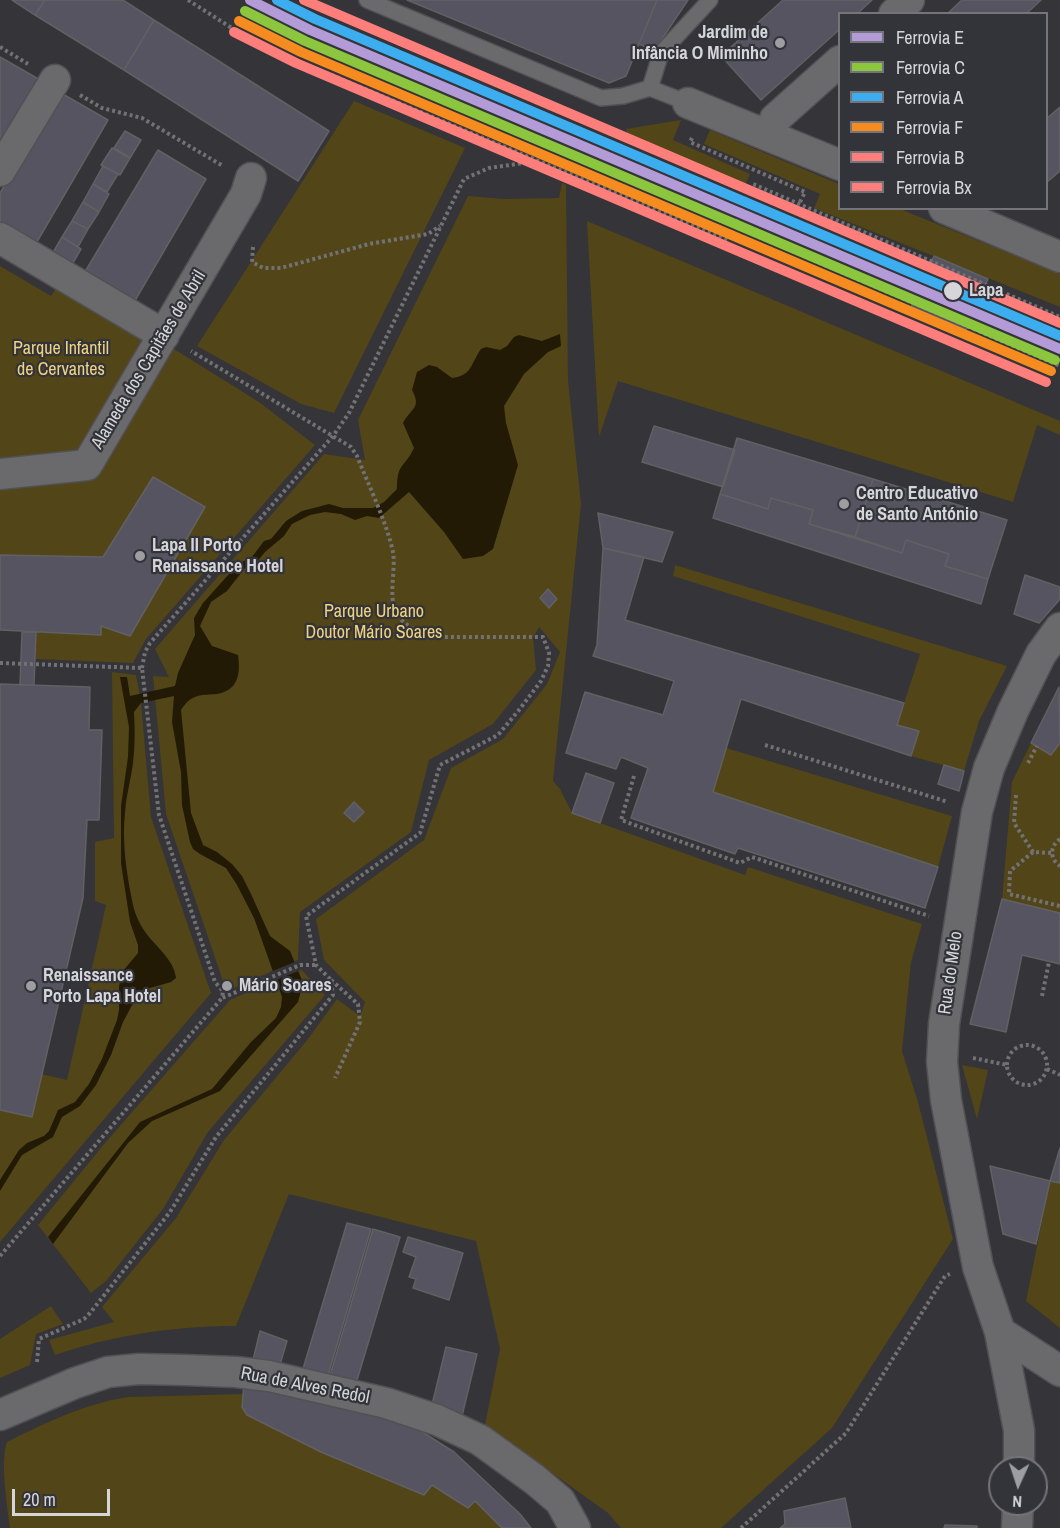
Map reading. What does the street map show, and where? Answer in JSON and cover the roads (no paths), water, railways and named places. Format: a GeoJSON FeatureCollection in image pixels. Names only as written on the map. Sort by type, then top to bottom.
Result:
{"type":"FeatureCollection","features":[{"type":"Feature","properties":{"kind":"street"},"geometry":{"type":"LineString","coordinates":[[896,12],[909,0]]}},
{"type":"Feature","properties":{"kind":"street"},"geometry":{"type":"LineString","coordinates":[[775,119],[838,63]]}},
{"type":"Feature","properties":{"kind":"street"},"geometry":{"type":"LineString","coordinates":[[0,171],[55,80]]}},
{"type":"Feature","properties":{"kind":"street"},"geometry":{"type":"LineString","coordinates":[[688,103],[838,164]]}},
{"type":"Feature","properties":{"kind":"street","name":"Alameda dos Capitães de Abril"},"geometry":{"type":"LineString","coordinates":[[0,474],[87,465],[246,194],[237,172]]}},
{"type":"Feature","properties":{"kind":"street"},"geometry":{"type":"LineString","coordinates":[[949,210],[1060,257]]}},
{"type":"Feature","properties":{"kind":"street"},"geometry":{"type":"LineString","coordinates":[[0,238],[164,335]]}},
{"type":"Feature","properties":{"kind":"street","name":"Rua do Melo"},"geometry":{"type":"LineString","coordinates":[[1019,1456],[1019,1430],[1000,1332],[978,1267],[946,1100],[942,1062],[944,1024],[957,927],[977,812],[989,768],[1013,711],[1041,654],[1060,628]]}},
{"type":"Feature","properties":{"kind":"street"},"geometry":{"type":"LineString","coordinates":[[1000,1332],[1060,1371]]}},
{"type":"Feature","properties":{"kind":"street","name":"Rua de Alves Redol"},"geometry":{"type":"LineString","coordinates":[[0,1415],[75,1383],[108,1372],[139,1369],[184,1370],[268,1376],[386,1403],[437,1420],[480,1440],[560,1500],[575,1528]]}},
{"type":"Feature","properties":{"kind":"lane"},"geometry":{"type":"LineString","coordinates":[[367,0],[601,98],[623,96],[650,88],[688,103]]}},
{"type":"Feature","properties":{"kind":"lane"},"geometry":{"type":"LineString","coordinates":[[650,88],[661,53],[710,0]]}},
{"type":"Feature","properties":{"kind":"rail line","name":"E"},"geometry":{"type":"LineString","coordinates":[[250,0],[310,30],[1060,349]]}},
{"type":"Feature","properties":{"kind":"rail line","name":"A"},"geometry":{"type":"LineString","coordinates":[[277,0],[315,19],[1060,336]]}},
{"type":"Feature","properties":{"kind":"rail line","name":"B"},"geometry":{"type":"LineString","coordinates":[[304,0],[1060,323]]}},
{"type":"Feature","properties":{"kind":"rail line","name":"C"},"geometry":{"type":"LineString","coordinates":[[245,11],[305,41],[1055,360]]}},
{"type":"Feature","properties":{"kind":"rail line","name":"F"},"geometry":{"type":"LineString","coordinates":[[239,21],[301,52],[1051,371]]}},
{"type":"Feature","properties":{"kind":"rail line","name":"Bx"},"geometry":{"type":"LineString","coordinates":[[234,32],[296,63],[1046,382]]}},
{"type":"Feature","properties":{"kind":"place","name":"Jardim de Infância O Miminho"},"geometry":{"type":"Point","coordinates":[780,43]}},
{"type":"Feature","properties":{"kind":"place","name":"Lapa"},"geometry":{"type":"Point","coordinates":[953,291]}},
{"type":"Feature","properties":{"kind":"place","name":"Centro Educativo de Santo António"},"geometry":{"type":"Point","coordinates":[844,504]}},
{"type":"Feature","properties":{"kind":"place","name":"Lapa II Porto Renaissance Hotel"},"geometry":{"type":"Point","coordinates":[140,556]}},
{"type":"Feature","properties":{"kind":"place","name":"Renaissance Porto Lapa Hotel"},"geometry":{"type":"Point","coordinates":[31,986]}},
{"type":"Feature","properties":{"kind":"place","name":"Mário Soares"},"geometry":{"type":"Point","coordinates":[227,986]}},
{"type":"Feature","properties":{"kind":"park label","name":"Parque Infantil de Cervantes"},"geometry":{"type":"Point","coordinates":[61,359]}},
{"type":"Feature","properties":{"kind":"park label","name":"Parque Urbano Doutor Mário Soares"},"geometry":{"type":"Point","coordinates":[374,622]}}]}
